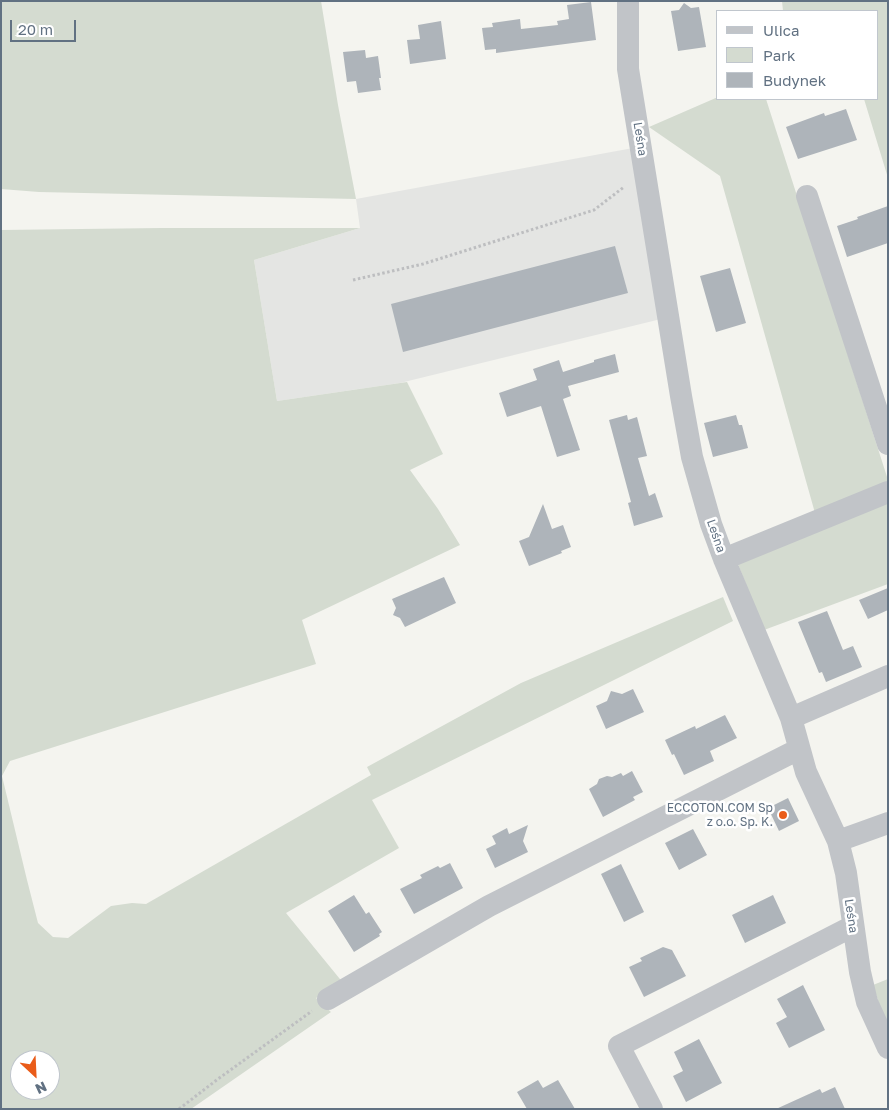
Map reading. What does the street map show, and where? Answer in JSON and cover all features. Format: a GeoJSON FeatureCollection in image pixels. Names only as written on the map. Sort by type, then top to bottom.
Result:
{"type":"FeatureCollection","features":[{"type":"Feature","properties":{"kind":"street","name":"Leśna"},"geometry":{"type":"LineString","coordinates":[[628,1],[628,69],[692,457],[711,524],[791,718],[806,772],[838,841],[846,873],[860,972],[867,1002],[888,1048]]}},
{"type":"Feature","properties":{"kind":"street"},"geometry":{"type":"LineString","coordinates":[[807,196],[888,444]]}},
{"type":"Feature","properties":{"kind":"street"},"geometry":{"type":"LineString","coordinates":[[724,558],[888,492]]}},
{"type":"Feature","properties":{"kind":"street"},"geometry":{"type":"LineString","coordinates":[[791,718],[888,676]]}},
{"type":"Feature","properties":{"kind":"street"},"geometry":{"type":"LineString","coordinates":[[328,999],[489,906],[799,749]]}},
{"type":"Feature","properties":{"kind":"street"},"geometry":{"type":"LineString","coordinates":[[838,841],[888,824]]}},
{"type":"Feature","properties":{"kind":"street"},"geometry":{"type":"LineString","coordinates":[[652,1109],[619,1046],[853,926]]}},
{"type":"Feature","properties":{"kind":"path"},"geometry":{"type":"LineString","coordinates":[[353,280],[423,264],[594,210],[645,171]]}},
{"type":"Feature","properties":{"kind":"path"},"geometry":{"type":"LineString","coordinates":[[179,1109],[328,999]]}},
{"type":"Feature","properties":{"kind":"shaded area"},"geometry":{"type":"Polygon","coordinates":[[[633,148],[661,319],[400,383],[277,401],[254,260],[360,228],[356,199],[633,148]]]}},
{"type":"Feature","properties":{"kind":"green space"},"geometry":{"type":"Polygon","coordinates":[[[1,1],[321,1],[356,199],[39,192],[1,189],[1,1]]]}},
{"type":"Feature","properties":{"kind":"green space"},"geometry":{"type":"Polygon","coordinates":[[[782,1],[888,1],[888,178],[864,100],[879,100],[879,10],[783,10],[782,1]]]}},
{"type":"Feature","properties":{"kind":"green space"},"geometry":{"type":"Polygon","coordinates":[[[716,98],[716,100],[766,100],[888,484],[815,513],[720,176],[649,127],[716,98]]]}},
{"type":"Feature","properties":{"kind":"green space"},"geometry":{"type":"Polygon","coordinates":[[[360,228],[254,260],[277,401],[407,382],[443,454],[410,470],[438,509],[460,545],[302,620],[316,664],[10,761],[2,776],[38,923],[53,937],[68,938],[111,906],[132,903],[146,904],[371,775],[367,767],[521,683],[723,597],[733,621],[372,800],[399,848],[286,913],[344,984],[316,998],[331,1012],[191,1109],[1,1109],[1,230],[360,228]]]}},
{"type":"Feature","properties":{"kind":"green space"},"geometry":{"type":"Polygon","coordinates":[[[888,502],[888,584],[764,630],[738,564],[888,502]]]}},
{"type":"Feature","properties":{"kind":"green space"},"geometry":{"type":"Polygon","coordinates":[[[888,979],[888,1024],[881,1010],[873,985],[888,979]]]}},
{"type":"Feature","properties":{"kind":"building"},"geometry":{"type":"Polygon","coordinates":[[[591,2],[596,40],[496,53],[496,49],[485,50],[482,28],[493,27],[492,23],[520,19],[521,29],[558,25],[557,21],[569,19],[567,5],[591,2]]]}},
{"type":"Feature","properties":{"kind":"building"},"geometry":{"type":"Polygon","coordinates":[[[684,3],[691,8],[699,7],[706,47],[678,51],[671,11],[679,10],[684,3]]]}},
{"type":"Feature","properties":{"kind":"building"},"geometry":{"type":"Polygon","coordinates":[[[441,21],[446,59],[410,64],[407,40],[420,39],[418,25],[441,21]]]}},
{"type":"Feature","properties":{"kind":"building"},"geometry":{"type":"Polygon","coordinates":[[[365,50],[366,58],[378,56],[381,90],[358,93],[356,81],[347,82],[343,52],[365,50]]]}},
{"type":"Feature","properties":{"kind":"building"},"geometry":{"type":"Polygon","coordinates":[[[846,109],[857,140],[798,159],[786,127],[824,113],[825,116],[846,109]]]}},
{"type":"Feature","properties":{"kind":"building"},"geometry":{"type":"Polygon","coordinates":[[[888,206],[888,243],[847,257],[837,226],[888,206]]]}},
{"type":"Feature","properties":{"kind":"building"},"geometry":{"type":"Polygon","coordinates":[[[615,246],[628,293],[403,352],[391,304],[615,246]]]}},
{"type":"Feature","properties":{"kind":"building"},"geometry":{"type":"Polygon","coordinates":[[[730,268],[746,323],[716,332],[700,276],[730,268]]]}},
{"type":"Feature","properties":{"kind":"building"},"geometry":{"type":"Polygon","coordinates":[[[615,354],[619,372],[568,386],[571,396],[563,399],[580,450],[557,457],[541,406],[507,417],[499,393],[537,380],[533,369],[559,360],[563,372],[615,354]]]}},
{"type":"Feature","properties":{"kind":"building"},"geometry":{"type":"Polygon","coordinates":[[[627,415],[628,420],[637,417],[647,456],[638,458],[649,496],[655,493],[663,517],[634,526],[628,503],[631,502],[609,420],[627,415]]]}},
{"type":"Feature","properties":{"kind":"building"},"geometry":{"type":"Polygon","coordinates":[[[736,415],[739,425],[742,425],[748,448],[713,457],[704,423],[736,415]]]}},
{"type":"Feature","properties":{"kind":"building"},"geometry":{"type":"Polygon","coordinates":[[[543,504],[552,529],[563,525],[571,547],[561,551],[562,553],[529,566],[519,541],[529,537],[543,504]]]}},
{"type":"Feature","properties":{"kind":"building"},"geometry":{"type":"Polygon","coordinates":[[[444,577],[456,603],[405,627],[400,618],[393,615],[396,608],[392,599],[444,577]]]}},
{"type":"Feature","properties":{"kind":"building"},"geometry":{"type":"Polygon","coordinates":[[[888,588],[888,610],[868,619],[859,600],[888,588]]]}},
{"type":"Feature","properties":{"kind":"building"},"geometry":{"type":"Polygon","coordinates":[[[827,611],[843,650],[853,646],[862,667],[826,682],[822,672],[819,673],[798,622],[827,611]]]}},
{"type":"Feature","properties":{"kind":"building"},"geometry":{"type":"Polygon","coordinates":[[[633,689],[644,712],[606,729],[596,706],[607,701],[611,691],[622,694],[633,689]]]}},
{"type":"Feature","properties":{"kind":"building"},"geometry":{"type":"Polygon","coordinates":[[[725,715],[737,738],[710,751],[714,761],[684,775],[665,740],[695,726],[696,729],[725,715]]]}},
{"type":"Feature","properties":{"kind":"building"},"geometry":{"type":"Polygon","coordinates":[[[632,771],[643,792],[633,797],[635,800],[603,817],[589,789],[597,784],[599,779],[621,773],[623,776],[632,771]]]}},
{"type":"Feature","properties":{"kind":"building","name":"ECCOTON.COM Sp z o.o. Sp. K."},"geometry":{"type":"Polygon","coordinates":[[[788,798],[799,821],[779,831],[768,808],[788,798]]]}},
{"type":"Feature","properties":{"kind":"building"},"geometry":{"type":"Polygon","coordinates":[[[528,825],[523,841],[528,852],[495,868],[486,849],[496,844],[492,836],[507,828],[509,834],[528,825]]]}},
{"type":"Feature","properties":{"kind":"building"},"geometry":{"type":"Polygon","coordinates":[[[693,829],[707,855],[679,870],[665,843],[693,829]]]}},
{"type":"Feature","properties":{"kind":"building"},"geometry":{"type":"Polygon","coordinates":[[[450,863],[463,888],[414,914],[400,889],[422,878],[420,875],[438,866],[440,868],[450,863]]]}},
{"type":"Feature","properties":{"kind":"building"},"geometry":{"type":"Polygon","coordinates":[[[621,864],[644,912],[624,922],[601,874],[621,864]]]}},
{"type":"Feature","properties":{"kind":"building"},"geometry":{"type":"Polygon","coordinates":[[[354,895],[366,914],[369,912],[382,932],[379,934],[380,936],[354,952],[328,911],[354,895]]]}},
{"type":"Feature","properties":{"kind":"building"},"geometry":{"type":"Polygon","coordinates":[[[773,895],[786,923],[745,943],[732,915],[773,895]]]}},
{"type":"Feature","properties":{"kind":"building"},"geometry":{"type":"Polygon","coordinates":[[[663,947],[672,950],[686,976],[644,997],[629,967],[642,961],[640,958],[663,947]]]}},
{"type":"Feature","properties":{"kind":"building"},"geometry":{"type":"Polygon","coordinates":[[[803,985],[825,1030],[789,1048],[776,1023],[787,1017],[777,999],[803,985]]]}},
{"type":"Feature","properties":{"kind":"building"},"geometry":{"type":"Polygon","coordinates":[[[699,1039],[722,1083],[686,1102],[673,1076],[683,1071],[674,1052],[699,1039]]]}},
{"type":"Feature","properties":{"kind":"building"},"geometry":{"type":"Polygon","coordinates":[[[538,1080],[543,1088],[558,1080],[575,1109],[527,1109],[517,1092],[538,1080]]]}},
{"type":"Feature","properties":{"kind":"building"},"geometry":{"type":"Polygon","coordinates":[[[835,1087],[845,1109],[776,1109],[820,1089],[822,1093],[835,1087]]]}},
{"type":"Feature","properties":{"kind":"place","name":"ECCOTON.COM Sp z o.o. Sp. K."},"geometry":{"type":"Point","coordinates":[783,815]}}]}
